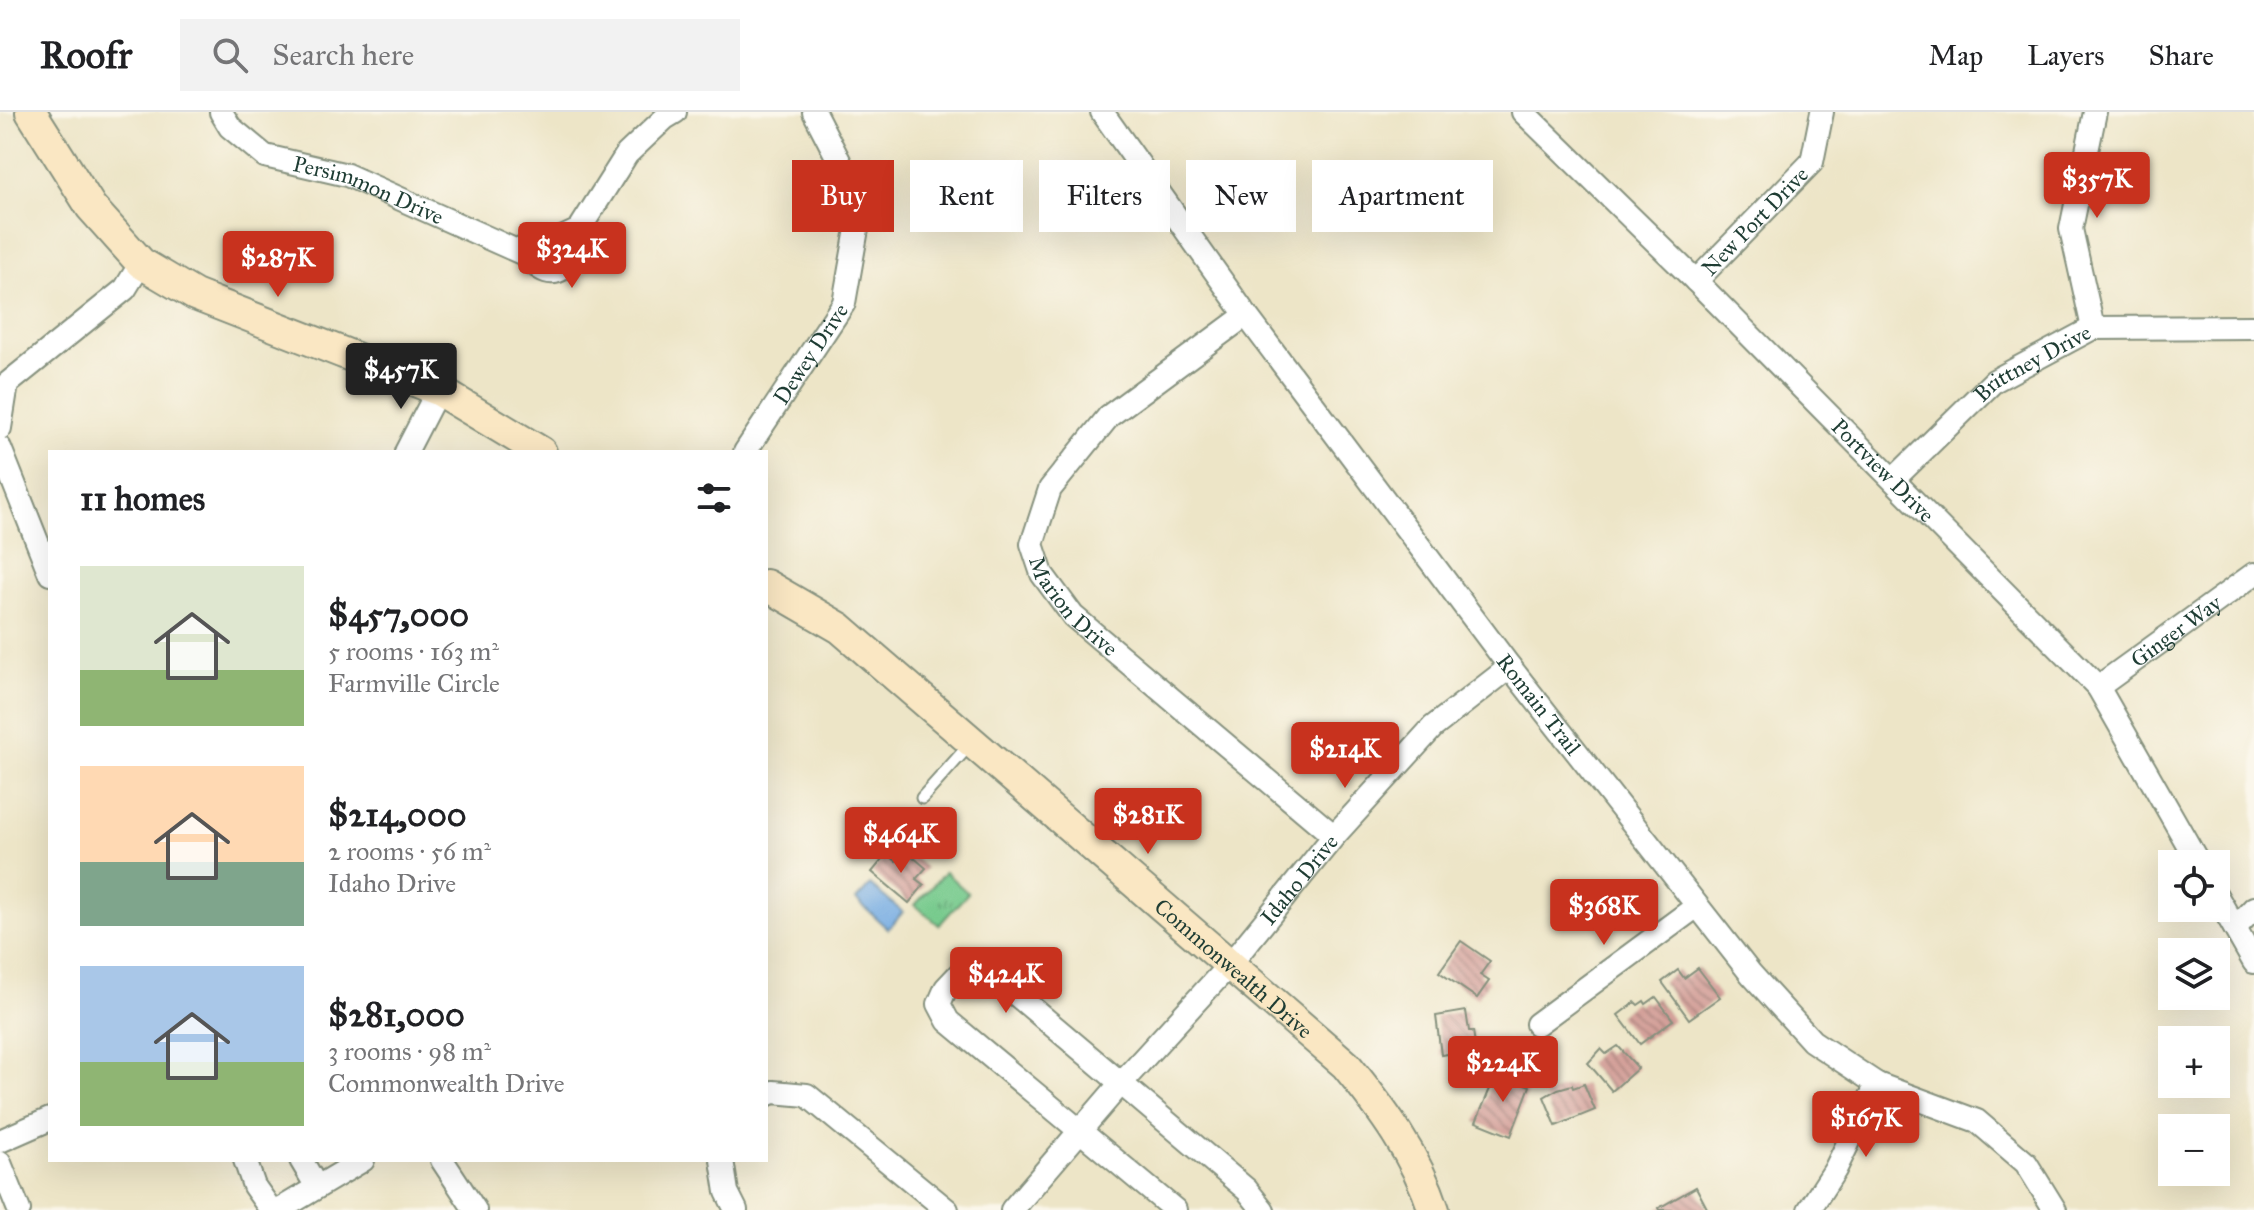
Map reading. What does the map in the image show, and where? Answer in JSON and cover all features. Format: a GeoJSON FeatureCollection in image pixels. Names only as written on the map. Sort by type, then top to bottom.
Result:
{"type":"FeatureCollection","features":[{"type":"Feature","properties":{"kind":"street"},"geometry":{"type":"LineString","coordinates":[[31,112],[91,207],[141,263],[195,295],[438,390],[538,450]]}},
{"type":"Feature","properties":{"kind":"street","name":"Persimmon Drive"},"geometry":{"type":"LineString","coordinates":[[221,112],[230,127],[265,156],[347,175],[526,255],[579,230],[627,154],[675,112]]}},
{"type":"Feature","properties":{"kind":"street","name":"Dewey Drive"},"geometry":{"type":"LineString","coordinates":[[746,450],[844,303],[857,229],[850,182],[814,112]]}},
{"type":"Feature","properties":{"kind":"street","name":"Romain Trail"},"geometry":{"type":"LineString","coordinates":[[1102,112],[1246,315],[1510,667],[1751,974],[1812,1041],[1877,1084],[1977,1121],[2026,1163],[2055,1210]]}},
{"type":"Feature","properties":{"kind":"street","name":"Portview Drive"},"geometry":{"type":"LineString","coordinates":[[1523,112],[1696,281],[2098,687],[2191,850]]}},
{"type":"Feature","properties":{"kind":"street","name":"New Port Drive"},"geometry":{"type":"LineString","coordinates":[[1696,281],[1812,162],[1822,112]]}},
{"type":"Feature","properties":{"kind":"street"},"geometry":{"type":"LineString","coordinates":[[2093,328],[2071,229],[2095,112]]}},
{"type":"Feature","properties":{"kind":"street"},"geometry":{"type":"LineString","coordinates":[[0,428],[3,381],[125,289],[141,263]]}},
{"type":"Feature","properties":{"kind":"street","name":"Marion Drive"},"geometry":{"type":"LineString","coordinates":[[1246,315],[1109,416],[1050,489],[1032,544],[1042,574],[1073,616],[1334,836]]}},
{"type":"Feature","properties":{"kind":"street","name":"Brittney Drive"},"geometry":{"type":"LineString","coordinates":[[1894,479],[1994,381],[2093,328],[2254,327]]}},
{"type":"Feature","properties":{"kind":"street"},"geometry":{"type":"LineString","coordinates":[[407,450],[438,390]]}},
{"type":"Feature","properties":{"kind":"street"},"geometry":{"type":"LineString","coordinates":[[0,448],[48,569]]}},
{"type":"Feature","properties":{"kind":"street","name":"Ginger Way"},"geometry":{"type":"LineString","coordinates":[[2098,687],[2254,574]]}},
{"type":"Feature","properties":{"kind":"street","name":"Commonwealth Drive"},"geometry":{"type":"LineString","coordinates":[[768,586],[840,628],[1346,1065],[1388,1118],[1427,1189],[1434,1210]]}},
{"type":"Feature","properties":{"kind":"street","name":"Idaho Drive"},"geometry":{"type":"LineString","coordinates":[[1012,1210],[1122,1082],[1231,963],[1334,836],[1433,727],[1510,667]]}},
{"type":"Feature","properties":{"kind":"street"},"geometry":{"type":"LineString","coordinates":[[1537,1024],[1697,906]]}},
{"type":"Feature","properties":{"kind":"street"},"geometry":{"type":"LineString","coordinates":[[2235,928],[2254,908]]}},
{"type":"Feature","properties":{"kind":"street"},"geometry":{"type":"LineString","coordinates":[[2230,919],[2254,962]]}},
{"type":"Feature","properties":{"kind":"street"},"geometry":{"type":"LineString","coordinates":[[1175,1210],[948,1021],[939,1004],[946,988],[964,969],[986,969],[1247,1190],[1263,1210]]}},
{"type":"Feature","properties":{"kind":"street"},"geometry":{"type":"LineString","coordinates":[[1809,1210],[1835,1170],[1877,1084]]}},
{"type":"Feature","properties":{"kind":"street"},"geometry":{"type":"LineString","coordinates":[[768,1094],[807,1095],[947,1210]]}},
{"type":"Feature","properties":{"kind":"street"},"geometry":{"type":"LineString","coordinates":[[0,1141],[48,1120]]}},
{"type":"Feature","properties":{"kind":"street"},"geometry":{"type":"LineString","coordinates":[[246,1162],[254,1186],[271,1210]]}},
{"type":"Feature","properties":{"kind":"street"},"geometry":{"type":"LineString","coordinates":[[302,1162],[317,1187]]}},
{"type":"Feature","properties":{"kind":"street"},"geometry":{"type":"LineString","coordinates":[[279,1210],[360,1162]]}},
{"type":"Feature","properties":{"kind":"street"},"geometry":{"type":"LineString","coordinates":[[443,1162],[475,1210]]}},
{"type":"Feature","properties":{"kind":"street"},"geometry":{"type":"LineString","coordinates":[[722,1162],[727,1192],[736,1210]]}},
{"type":"Feature","properties":{"kind":"street"},"geometry":{"type":"LineString","coordinates":[[0,1163],[19,1210]]}},
{"type":"Feature","properties":{"kind":"lane"},"geometry":{"type":"LineString","coordinates":[[922,798],[972,741]]}},
{"type":"Feature","properties":{"kind":"green space"},"geometry":{"type":"Polygon","coordinates":[[[945,872],[968,893],[939,925],[915,905],[945,872]]]}},
{"type":"Feature","properties":{"kind":"water"},"geometry":{"type":"Polygon","coordinates":[[[870,885],[903,912],[888,929],[856,900],[870,885]]]}},
{"type":"Feature","properties":{"kind":"building"},"geometry":{"type":"Polygon","coordinates":[[[905,850],[926,868],[916,879],[924,885],[909,903],[872,872],[887,854],[896,861],[905,850]]]}},
{"type":"Feature","properties":{"kind":"building"},"geometry":{"type":"Polygon","coordinates":[[[1461,941],[1490,961],[1480,975],[1489,981],[1477,998],[1439,972],[1461,941]]]}},
{"type":"Feature","properties":{"kind":"building"},"geometry":{"type":"Polygon","coordinates":[[[1698,968],[1720,997],[1689,1019],[1662,982],[1678,970],[1684,978],[1698,968]]]}},
{"type":"Feature","properties":{"kind":"building"},"geometry":{"type":"Polygon","coordinates":[[[1656,997],[1673,1020],[1640,1044],[1618,1015],[1635,1002],[1638,1005],[1644,1001],[1646,1004],[1656,997]]]}},
{"type":"Feature","properties":{"kind":"building"},"geometry":{"type":"Polygon","coordinates":[[[1466,1011],[1476,1050],[1441,1055],[1436,1016],[1466,1011]]]}},
{"type":"Feature","properties":{"kind":"building"},"geometry":{"type":"Polygon","coordinates":[[[1618,1046],[1638,1068],[1612,1091],[1588,1063],[1601,1049],[1606,1054],[1618,1046]]]}},
{"type":"Feature","properties":{"kind":"building"},"geometry":{"type":"Polygon","coordinates":[[[1497,1072],[1530,1086],[1511,1136],[1476,1122],[1497,1072]]]}},
{"type":"Feature","properties":{"kind":"building"},"geometry":{"type":"Polygon","coordinates":[[[1584,1084],[1595,1110],[1556,1126],[1544,1097],[1558,1089],[1584,1084]]]}},
{"type":"Feature","properties":{"kind":"building"},"geometry":{"type":"Polygon","coordinates":[[[1696,1187],[1708,1210],[1660,1210],[1659,1208],[1696,1187]]]}}]}
